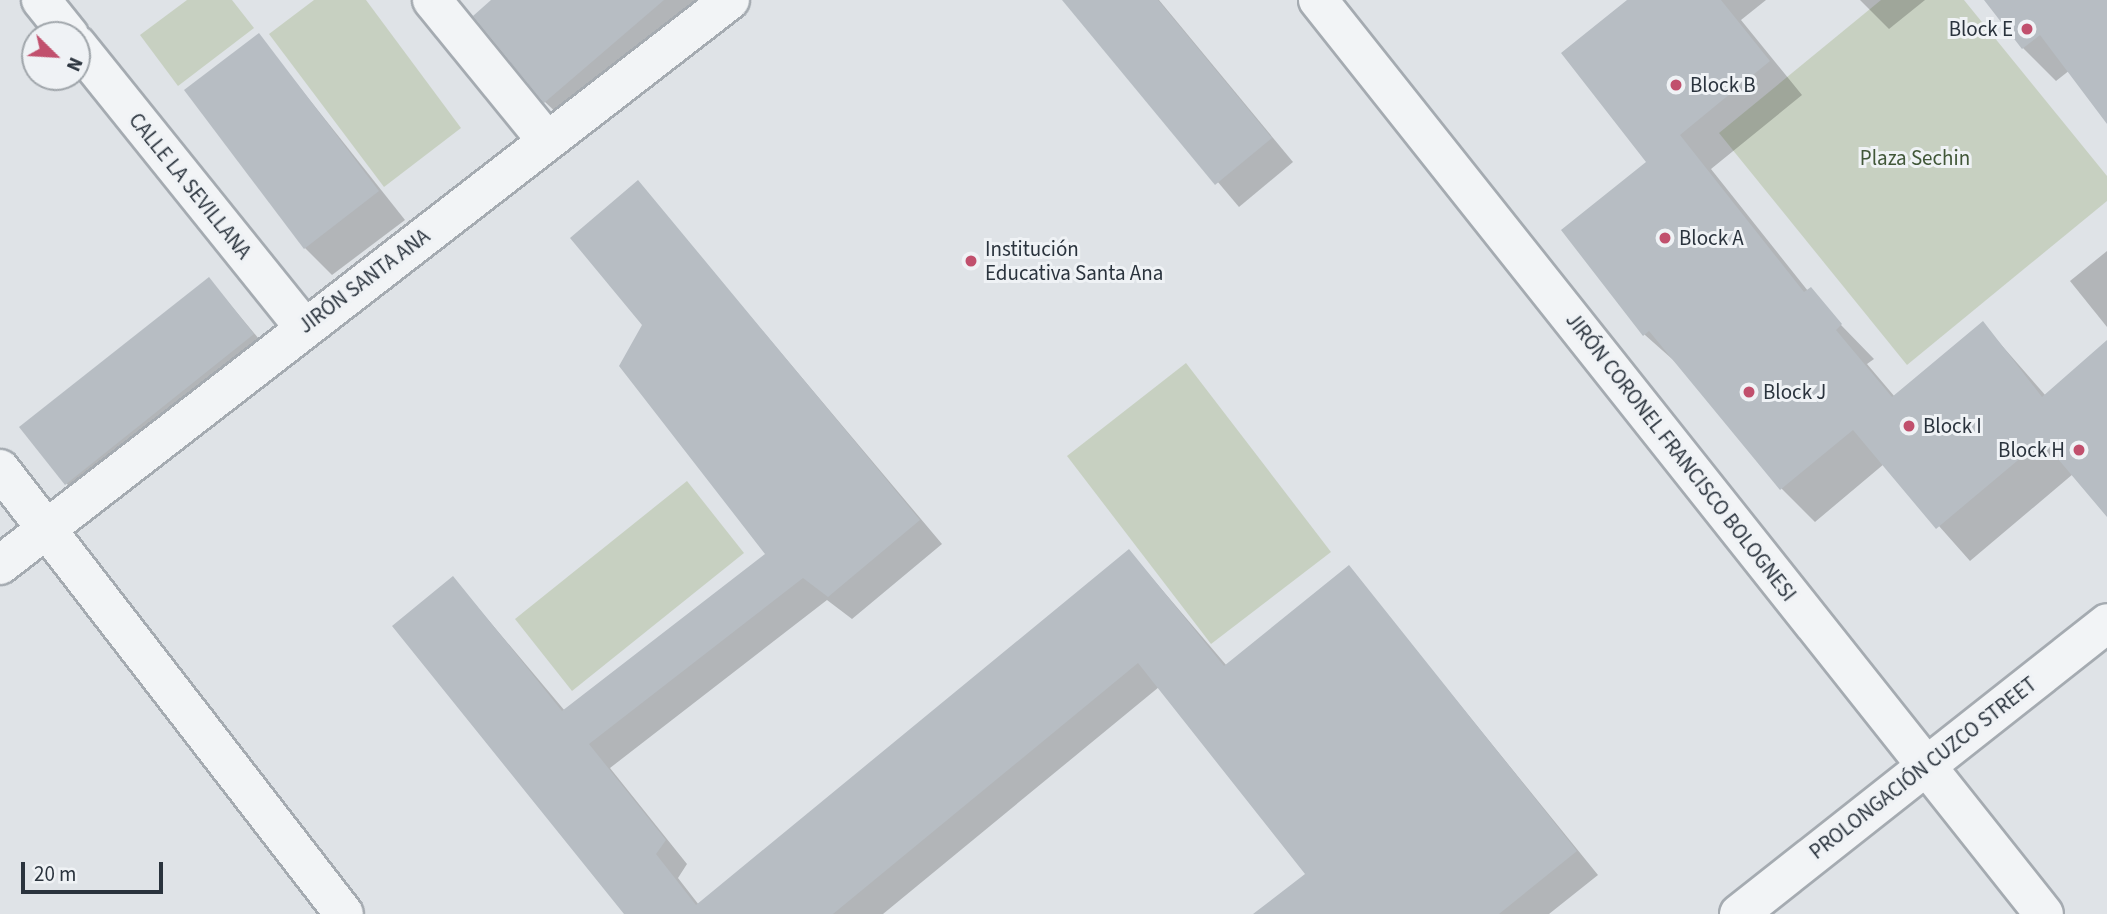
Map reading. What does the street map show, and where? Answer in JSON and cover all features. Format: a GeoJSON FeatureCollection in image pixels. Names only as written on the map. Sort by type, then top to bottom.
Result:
{"type":"FeatureCollection","features":[{"type":"Feature","properties":{"kind":"street"},"geometry":{"type":"LineString","coordinates":[[41,0],[58,21]]}},
{"type":"Feature","properties":{"kind":"street"},"geometry":{"type":"LineString","coordinates":[[432,0],[547,141]]}},
{"type":"Feature","properties":{"kind":"street","name":"JIRÓN SANTA ANA"},"geometry":{"type":"LineString","coordinates":[[0,565],[304,327],[730,0]]}},
{"type":"Feature","properties":{"kind":"street","name":"JIRÓN CORONEL FRANCISCO BOLOGNESI"},"geometry":{"type":"LineString","coordinates":[[1318,0],[2044,914]]}},
{"type":"Feature","properties":{"kind":"street","name":"CALLE LA SEVILLANA"},"geometry":{"type":"LineString","coordinates":[[91,62],[304,327]]}},
{"type":"Feature","properties":{"kind":"street"},"geometry":{"type":"LineString","coordinates":[[0,469],[344,914]]}},
{"type":"Feature","properties":{"kind":"street","name":"PROLONGACIÓN CUZCO STREET"},"geometry":{"type":"LineString","coordinates":[[1739,914],[1924,765],[2107,623]]}},
{"type":"Feature","properties":{"kind":"green space"},"geometry":{"type":"Polygon","coordinates":[[[187,0],[232,0],[254,28],[178,86],[140,35],[187,0]]]}},
{"type":"Feature","properties":{"kind":"green space"},"geometry":{"type":"Polygon","coordinates":[[[314,0],[366,0],[461,128],[384,187],[269,34],[314,0]]]}},
{"type":"Feature","properties":{"kind":"green space","name":"Plaza Sechin"},"geometry":{"type":"Polygon","coordinates":[[[1881,0],[1964,0],[2107,176],[2107,201],[1907,365],[1719,133],[1881,0]]]}},
{"type":"Feature","properties":{"kind":"green space"},"geometry":{"type":"Polygon","coordinates":[[[1186,363],[1331,552],[1211,644],[1067,456],[1186,363]]]}},
{"type":"Feature","properties":{"kind":"green space"},"geometry":{"type":"Polygon","coordinates":[[[687,481],[744,553],[572,691],[515,619],[687,481]]]}},
{"type":"Feature","properties":{"kind":"building"},"geometry":{"type":"Polygon","coordinates":[[[491,0],[664,0],[544,103],[473,16],[491,0]]]}},
{"type":"Feature","properties":{"kind":"building"},"geometry":{"type":"Polygon","coordinates":[[[1062,0],[1158,0],[1272,138],[1215,185],[1062,0]]]}},
{"type":"Feature","properties":{"kind":"building"},"geometry":{"type":"Polygon","coordinates":[[[1627,0],[1721,0],[1770,61],[1680,135],[1804,292],[1811,287],[1842,324],[1836,330],[1892,397],[1983,321],[2042,397],[2107,340],[2107,517],[2042,440],[1936,529],[1853,430],[1780,490],[1649,331],[1643,336],[1561,230],[1646,162],[1561,53],[1627,0]]]}},
{"type":"Feature","properties":{"kind":"building"},"geometry":{"type":"Polygon","coordinates":[[[1984,0],[2107,0],[2107,124],[2040,35],[2022,49],[1984,0]]]}},
{"type":"Feature","properties":{"kind":"building"},"geometry":{"type":"Polygon","coordinates":[[[259,33],[379,191],[304,249],[184,90],[259,33]]]}},
{"type":"Feature","properties":{"kind":"building"},"geometry":{"type":"Polygon","coordinates":[[[638,180],[920,520],[828,597],[803,578],[589,744],[666,840],[656,854],[696,905],[1129,549],[1224,666],[1349,565],[1577,851],[1499,914],[1253,914],[1305,874],[1138,663],[833,914],[624,914],[392,626],[453,576],[562,711],[765,554],[619,366],[642,325],[570,238],[638,180]]]}},
{"type":"Feature","properties":{"kind":"building"},"geometry":{"type":"Polygon","coordinates":[[[209,277],[254,334],[65,485],[19,427],[209,277]]]}},
{"type":"Feature","properties":{"kind":"place","name":"Block E"},"geometry":{"type":"Point","coordinates":[2027,29]}},
{"type":"Feature","properties":{"kind":"place","name":"Block B"},"geometry":{"type":"Point","coordinates":[1676,85]}},
{"type":"Feature","properties":{"kind":"place","name":"Block A"},"geometry":{"type":"Point","coordinates":[1665,238]}},
{"type":"Feature","properties":{"kind":"place","name":"Institución Educativa Santa Ana"},"geometry":{"type":"Point","coordinates":[971,261]}},
{"type":"Feature","properties":{"kind":"place","name":"Block J"},"geometry":{"type":"Point","coordinates":[1749,392]}},
{"type":"Feature","properties":{"kind":"place","name":"Block I"},"geometry":{"type":"Point","coordinates":[1909,426]}},
{"type":"Feature","properties":{"kind":"place","name":"Block H"},"geometry":{"type":"Point","coordinates":[2079,450]}}]}
